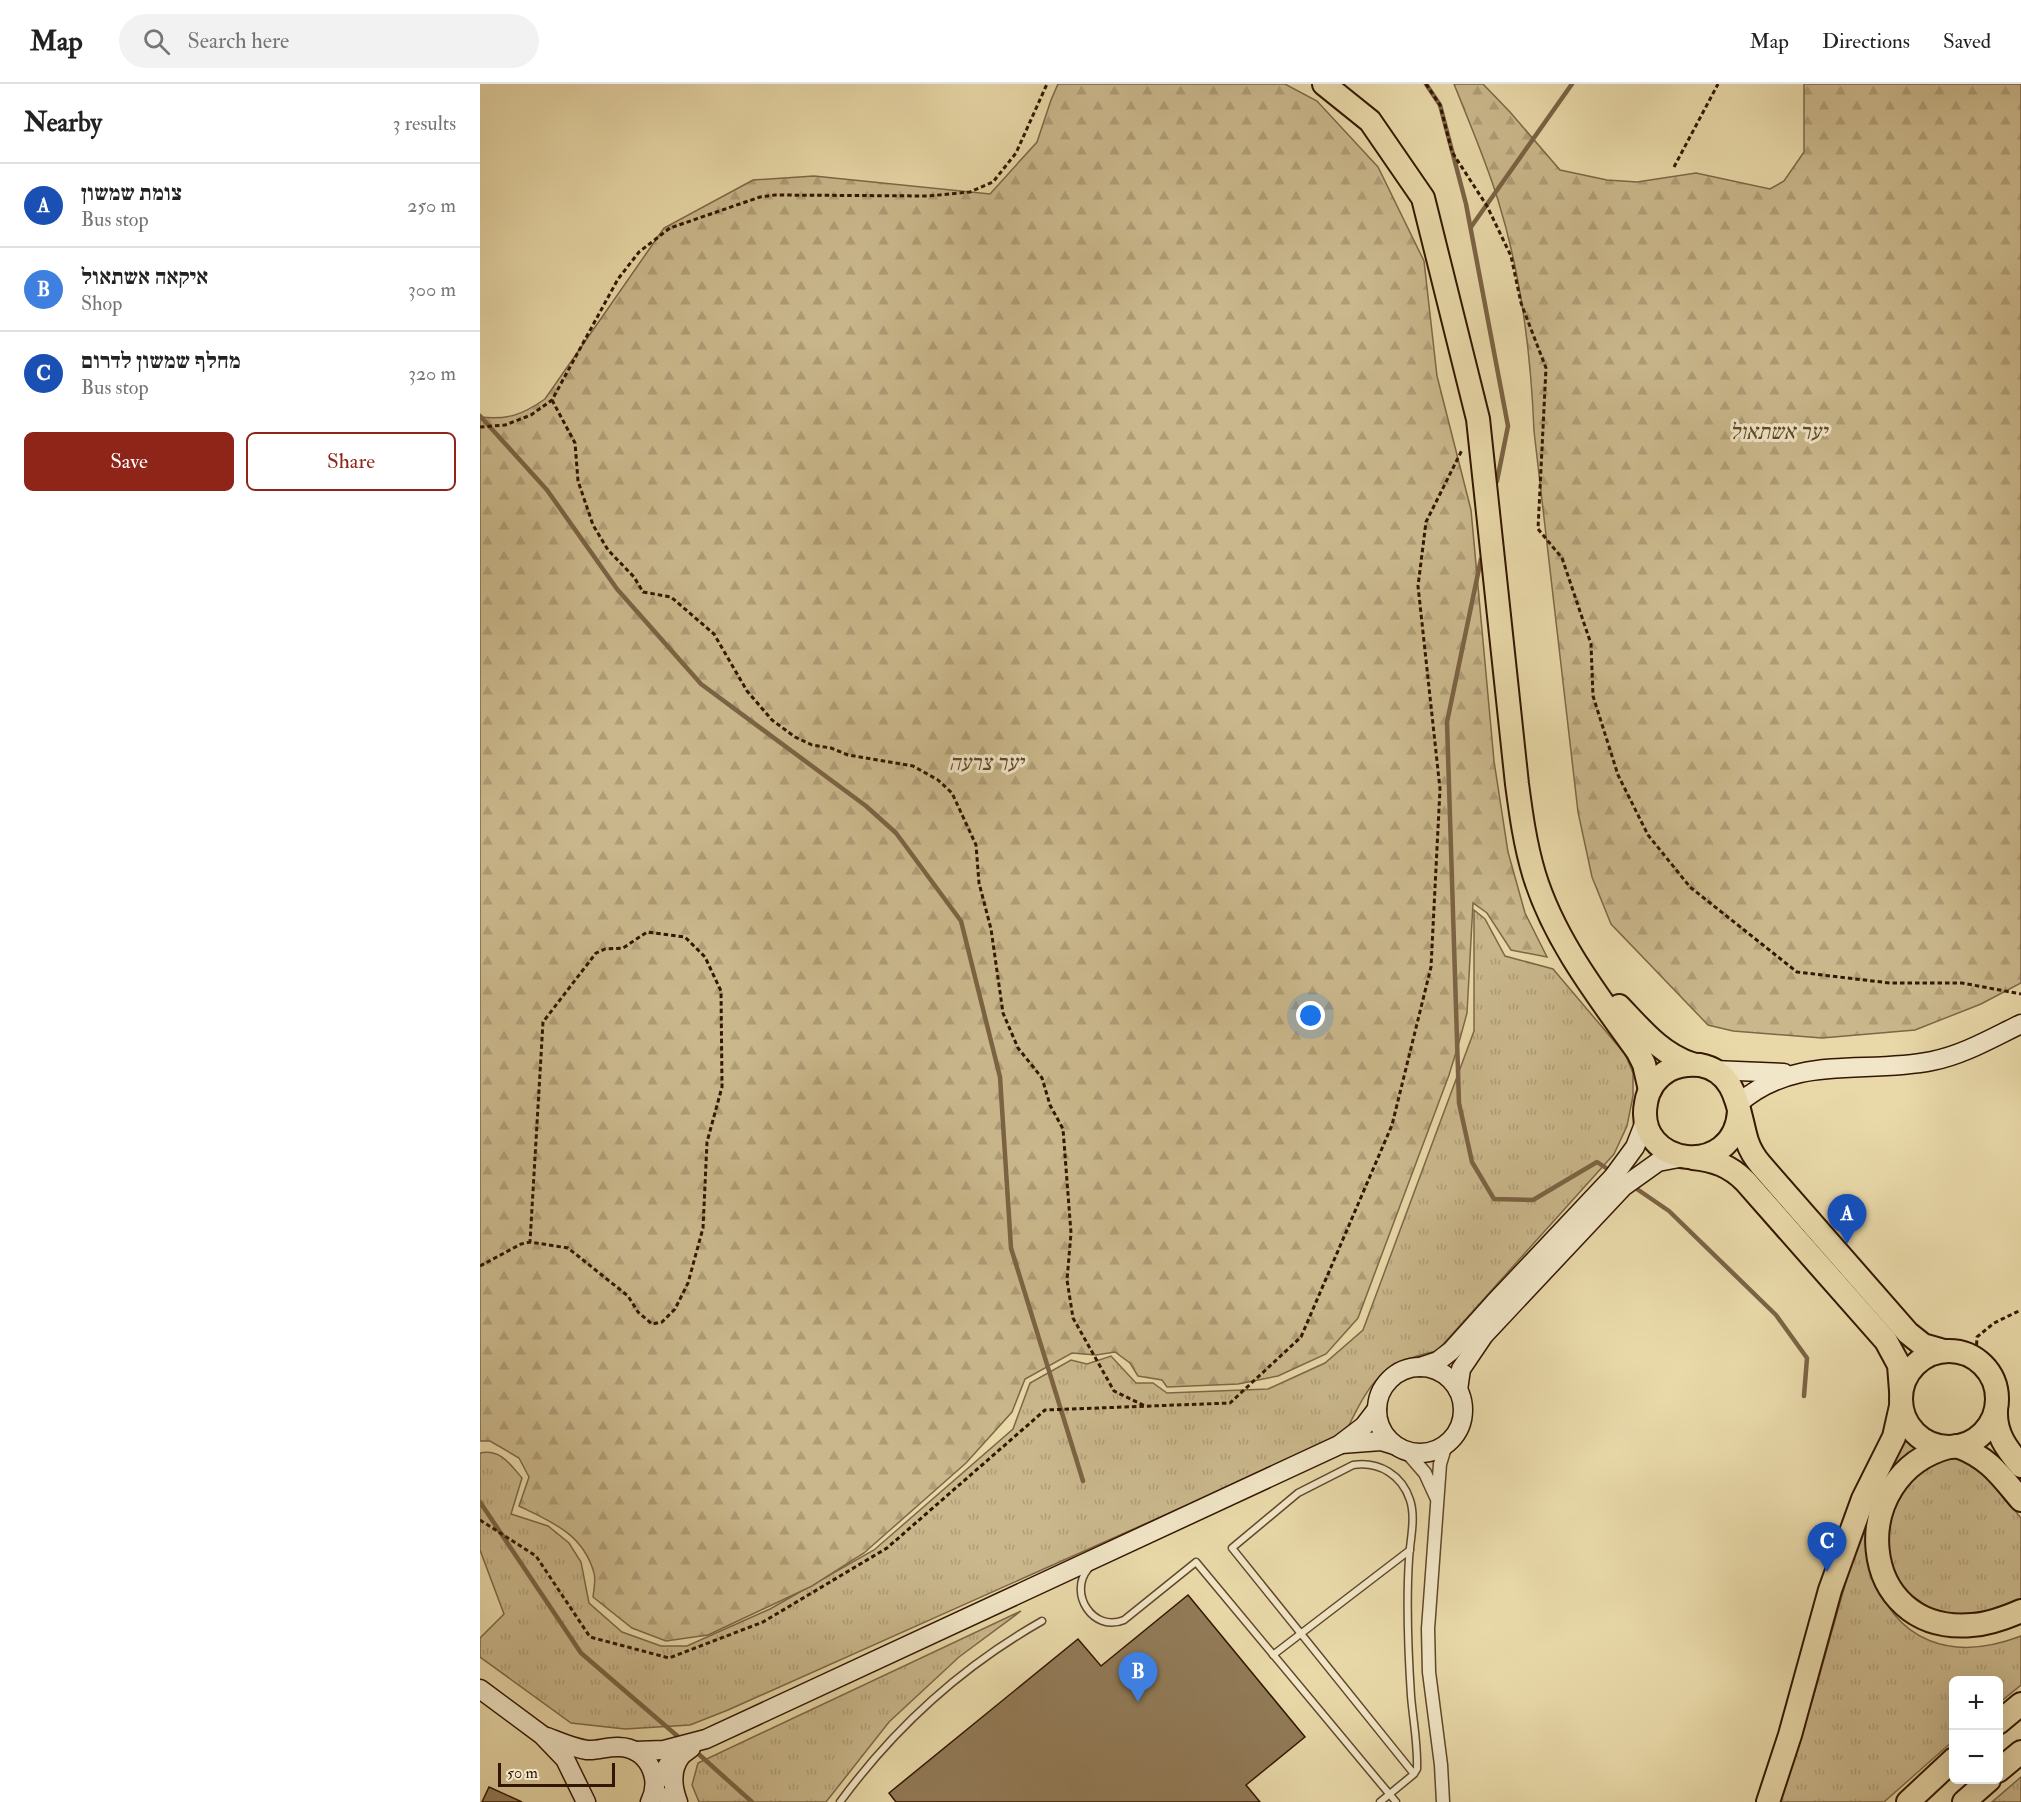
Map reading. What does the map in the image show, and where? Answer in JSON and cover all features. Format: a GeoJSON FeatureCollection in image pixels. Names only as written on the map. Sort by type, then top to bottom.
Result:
{"type":"FeatureCollection","features":[{"type":"Feature","properties":{"kind":"highway"},"geometry":{"type":"LineString","coordinates":[[1324,84],[1370,121],[1423,198],[1478,419],[1517,784],[1526,842],[1535,876],[1549,913],[1588,982],[1638,1052],[1644,1064],[1650,1090]]}},
{"type":"Feature","properties":{"kind":"highway"},"geometry":{"type":"LineString","coordinates":[[1517,784],[1539,865],[1560,917],[1574,944],[1614,1000],[1642,1031],[1676,1059],[1703,1067],[1730,1084],[1750,1148],[1761,1166],[1905,1330],[1923,1345],[1954,1352],[1984,1364],[1992,1376],[1997,1391],[1997,1427],[2001,1439],[2021,1466]]}},
{"type":"Feature","properties":{"kind":"highway"},"geometry":{"type":"LineString","coordinates":[[1703,1067],[1670,1070],[1659,1078],[1650,1090],[1646,1104],[1646,1119],[1650,1133],[1670,1153],[1720,1164],[1733,1170],[1745,1181],[1886,1341],[1899,1365],[1901,1399],[1910,1427],[1920,1438],[1934,1444],[1972,1452],[1987,1462],[2021,1500]]}},
{"type":"Feature","properties":{"kind":"highway"},"geometry":{"type":"LineString","coordinates":[[1688,1158],[1713,1153],[1725,1144],[1737,1126],[1739,1107]]}},
{"type":"Feature","properties":{"kind":"highway"},"geometry":{"type":"LineString","coordinates":[[1768,1802],[1790,1736],[1833,1582],[1863,1499],[1894,1437],[1906,1376],[1915,1364],[1927,1356],[1954,1352]]}},
{"type":"Feature","properties":{"kind":"highway"},"geometry":{"type":"LineString","coordinates":[[1996,1411],[1989,1427],[1972,1442],[1937,1450],[1917,1462],[1899,1479],[1881,1514],[1876,1539],[1877,1556],[1889,1588],[1900,1601],[1931,1621],[1950,1625],[1973,1625],[1998,1620],[2021,1611]]}},
{"type":"Feature","properties":{"kind":"highway"},"geometry":{"type":"LineString","coordinates":[[2003,1719],[2021,1704]]}},
{"type":"Feature","properties":{"kind":"highway"},"geometry":{"type":"LineString","coordinates":[[2003,1767],[2021,1752]]}},
{"type":"Feature","properties":{"kind":"highway"},"geometry":{"type":"LineString","coordinates":[[1908,1802],[1949,1764]]}},
{"type":"Feature","properties":{"kind":"highway"},"geometry":{"type":"LineString","coordinates":[[1964,1802],[1984,1784]]}},
{"type":"Feature","properties":{"kind":"street"},"geometry":{"type":"LineString","coordinates":[[1703,1067],[1761,1073],[1932,1061],[1968,1050],[2021,1024]]}},
{"type":"Feature","properties":{"kind":"street"},"geometry":{"type":"LineString","coordinates":[[1739,1107],[1755,1090],[1786,1076],[1804,1071]]}},
{"type":"Feature","properties":{"kind":"street"},"geometry":{"type":"LineString","coordinates":[[1458,1390],[1461,1369],[1484,1335],[1623,1177],[1646,1119]]}},
{"type":"Feature","properties":{"kind":"street"},"geometry":{"type":"LineString","coordinates":[[1438,1503],[1428,1478],[1381,1430],[1377,1409],[1381,1390],[1389,1380],[1406,1369],[1434,1363],[1452,1351],[1495,1302],[1623,1177],[1658,1162],[1688,1158]]}},
{"type":"Feature","properties":{"kind":"street"},"geometry":{"type":"LineString","coordinates":[[1420,1367],[1433,1369],[1445,1375],[1458,1390],[1463,1403],[1463,1417],[1458,1430],[1444,1451],[1440,1464],[1429,1597],[1428,1650],[1443,1802]]}},
{"type":"Feature","properties":{"kind":"street"},"geometry":{"type":"LineString","coordinates":[[653,1790],[668,1765],[706,1739],[1339,1444],[1364,1426],[1377,1409]]}},
{"type":"Feature","properties":{"kind":"street"},"geometry":{"type":"LineString","coordinates":[[1339,1444],[1381,1441],[1400,1448],[1427,1452],[1440,1448],[1450,1440]]}},
{"type":"Feature","properties":{"kind":"street"},"geometry":{"type":"LineString","coordinates":[[480,1689],[542,1735],[565,1759],[584,1796]]}},
{"type":"Feature","properties":{"kind":"street"},"geometry":{"type":"LineString","coordinates":[[542,1735],[578,1749],[591,1751],[624,1747],[635,1751],[651,1767],[653,1790],[668,1802]]}},
{"type":"Feature","properties":{"kind":"street"},"geometry":{"type":"LineString","coordinates":[[635,1751],[664,1750],[706,1739]]}},
{"type":"Feature","properties":{"kind":"street"},"geometry":{"type":"LineString","coordinates":[[584,1796],[581,1778],[585,1767],[596,1754],[607,1749]]}},
{"type":"Feature","properties":{"kind":"street"},"geometry":{"type":"LineString","coordinates":[[678,1802],[673,1775],[678,1760],[684,1753]]}},
{"type":"Feature","properties":{"kind":"lane"},"geometry":{"type":"LineString","coordinates":[[1380,1802],[1414,1774],[1417,1764],[1408,1651],[1407,1602],[1413,1512],[1402,1484],[1395,1476],[1379,1466],[1353,1465],[1298,1493],[1232,1548],[1414,1774]]}},
{"type":"Feature","properties":{"kind":"lane"},"geometry":{"type":"LineString","coordinates":[[1273,1655],[1410,1550]]}},
{"type":"Feature","properties":{"kind":"lane"},"geometry":{"type":"LineString","coordinates":[[1106,1553],[1085,1572],[1080,1592],[1087,1609],[1100,1621],[1116,1623],[1124,1620],[1196,1562],[1396,1802]]}},
{"type":"Feature","properties":{"kind":"lane"},"geometry":{"type":"LineString","coordinates":[[840,1802],[885,1745],[938,1693],[977,1662],[1042,1621]]}},
{"type":"Feature","properties":{"kind":"path"},"geometry":{"type":"LineString","coordinates":[[480,427],[505,425],[531,416],[552,400],[618,279],[639,252],[670,228],[760,197],[775,195],[927,196],[970,192],[993,182],[1016,153],[1047,84]]}},
{"type":"Feature","properties":{"kind":"path"},"geometry":{"type":"LineString","coordinates":[[1426,84],[1440,105],[1452,152],[1486,206],[1512,256],[1521,303],[1546,368],[1538,529],[1562,558],[1591,644],[1593,696],[1618,775],[1648,835],[1689,887],[1797,972],[1890,983],[1962,983],[2021,994]]}},
{"type":"Feature","properties":{"kind":"path"},"geometry":{"type":"LineString","coordinates":[[1674,167],[1718,84]]}},
{"type":"Feature","properties":{"kind":"path"},"geometry":{"type":"LineString","coordinates":[[552,400],[575,443],[578,481],[593,525],[608,550],[634,577],[643,592],[670,597],[714,634],[747,691],[772,720],[795,737],[812,745],[831,748],[848,755],[914,766],[938,780],[952,793],[976,845],[979,883],[991,929],[1003,1013],[1018,1048],[1041,1078],[1050,1105],[1063,1129],[1071,1233],[1067,1280],[1072,1318],[1114,1391],[1148,1407]]}},
{"type":"Feature","properties":{"kind":"path"},"geometry":{"type":"LineString","coordinates":[[480,1520],[536,1556],[591,1637],[669,1658],[763,1622],[887,1548],[1045,1410],[1230,1403],[1301,1337],[1392,1125],[1431,968],[1440,789],[1419,586],[1426,522],[1462,450]]}},
{"type":"Feature","properties":{"kind":"path"},"geometry":{"type":"LineString","coordinates":[[480,1266],[521,1244],[530,1242],[568,1248],[628,1296],[638,1312],[652,1324],[662,1322],[675,1309],[688,1283],[703,1228],[707,1142],[722,1087],[721,991],[705,957],[685,937],[647,932],[624,948],[604,949],[596,953],[543,1022],[530,1242]]}},
{"type":"Feature","properties":{"kind":"path"},"geometry":{"type":"LineString","coordinates":[[1954,1352],[1976,1356],[1977,1337],[1994,1323],[2021,1310]]}},
{"type":"Feature","properties":{"kind":"green space","name":"יער צרעה"},"geometry":{"type":"Polygon","coordinates":[[[1058,84],[1285,84],[1317,101],[1378,167],[1424,261],[1437,376],[1471,510],[1494,761],[1508,852],[1525,913],[1547,957],[1511,950],[1487,913],[1473,903],[1467,1013],[1449,1075],[1358,1318],[1326,1354],[1278,1376],[1238,1384],[1167,1387],[1162,1380],[1138,1376],[1130,1363],[1115,1352],[1096,1355],[1072,1353],[1025,1379],[1012,1412],[966,1463],[864,1553],[812,1586],[708,1635],[666,1641],[632,1628],[593,1597],[594,1573],[582,1548],[565,1531],[519,1506],[529,1477],[519,1458],[490,1441],[480,1441],[480,417],[507,417],[529,409],[545,399],[664,228],[753,180],[814,176],[990,194],[1037,142],[1058,84]]]}},
{"type":"Feature","properties":{"kind":"green space","name":"יער אשתאול"},"geometry":{"type":"Polygon","coordinates":[[[1454,84],[1483,84],[1560,170],[1607,180],[1637,182],[1696,173],[1770,189],[1784,181],[1804,152],[1804,84],[2021,84],[2021,983],[1981,1004],[1915,1030],[1822,1038],[1733,1031],[1708,1025],[1611,924],[1592,877],[1578,812],[1519,285],[1498,200],[1454,84]]]}},
{"type":"Feature","properties":{"kind":"green space"},"geometry":{"type":"Polygon","coordinates":[[[1474,910],[1485,919],[1505,956],[1553,969],[1625,1054],[1633,1073],[1633,1096],[1627,1126],[1614,1154],[1437,1351],[1401,1362],[1378,1378],[1361,1402],[1344,1435],[690,1725],[625,1729],[571,1723],[480,1657],[480,1638],[504,1614],[480,1550],[480,1453],[499,1455],[522,1478],[511,1514],[548,1526],[569,1543],[581,1562],[589,1603],[622,1632],[661,1646],[687,1646],[770,1609],[874,1550],[1013,1429],[1030,1383],[1071,1360],[1087,1364],[1111,1356],[1136,1383],[1153,1383],[1167,1393],[1268,1389],[1325,1363],[1363,1330],[1474,1031],[1474,910]]]}},
{"type":"Feature","properties":{"kind":"green space"},"geometry":{"type":"Polygon","coordinates":[[[1901,1437],[1923,1449],[1907,1460],[1873,1570],[1882,1595],[1895,1615],[1911,1630],[1929,1640],[1950,1646],[1972,1647],[1996,1644],[2021,1636],[2021,1685],[2003,1700],[2003,1676],[1949,1676],[1949,1745],[1884,1802],[1779,1802],[1813,1698],[1858,1539],[1901,1437]]]}},
{"type":"Feature","properties":{"kind":"green space"},"geometry":{"type":"Polygon","coordinates":[[[1953,1457],[1974,1466],[1992,1481],[2021,1518],[2021,1602],[1969,1615],[1936,1612],[1906,1590],[1896,1576],[1890,1560],[1888,1544],[1889,1526],[1894,1509],[1903,1493],[1918,1475],[1953,1457]]]}},
{"type":"Feature","properties":{"kind":"green space"},"geometry":{"type":"Polygon","coordinates":[[[1021,1611],[959,1657],[889,1722],[826,1802],[699,1802],[692,1785],[698,1763],[1021,1611]]]}},
{"type":"Feature","properties":{"kind":"green space"},"geometry":{"type":"Polygon","coordinates":[[[2021,1777],[2021,1802],[1992,1802],[2021,1777]]]}},
{"type":"Feature","properties":{"kind":"building"},"geometry":{"type":"Polygon","coordinates":[[[1188,1595],[1305,1737],[1246,1785],[1260,1802],[896,1802],[889,1793],[1078,1639],[1101,1666],[1188,1595]]]}},
{"type":"Feature","properties":{"kind":"building"},"geometry":{"type":"Polygon","coordinates":[[[489,1787],[522,1802],[482,1802],[489,1787]]]}},
{"type":"Feature","properties":{"kind":"waterway"},"geometry":{"type":"LineString","coordinates":[[1426,84],[1440,105],[1466,204],[1508,426],[1497,481]]}},
{"type":"Feature","properties":{"kind":"waterway"},"geometry":{"type":"LineString","coordinates":[[1471,227],[1572,84]]}},
{"type":"Feature","properties":{"kind":"waterway"},"geometry":{"type":"LineString","coordinates":[[480,416],[547,490],[617,589],[701,684],[866,806],[896,833],[961,921],[1000,1077],[1011,1248],[1083,1481]]}},
{"type":"Feature","properties":{"kind":"waterway"},"geometry":{"type":"LineString","coordinates":[[1481,559],[1447,722],[1459,1103],[1472,1162],[1494,1199],[1533,1200],[1597,1162],[1612,1172]]}},
{"type":"Feature","properties":{"kind":"waterway"},"geometry":{"type":"LineString","coordinates":[[1634,1187],[1669,1211],[1776,1315],[1807,1358],[1804,1396]]}},
{"type":"Feature","properties":{"kind":"waterway"},"geometry":{"type":"LineString","coordinates":[[480,1502],[581,1653],[682,1740]]}},
{"type":"Feature","properties":{"kind":"waterway"},"geometry":{"type":"LineString","coordinates":[[693,1749],[752,1802]]}},
{"type":"Feature","properties":{"kind":"place","name":"צומת שמשון"},"geometry":{"type":"Point","coordinates":[1847,1244]}},
{"type":"Feature","properties":{"kind":"place","name":"מחלף שמשון לדרום"},"geometry":{"type":"Point","coordinates":[1827,1572]}},
{"type":"Feature","properties":{"kind":"place","name":"איקאה אשתאול"},"geometry":{"type":"Point","coordinates":[1138,1702]}}]}
